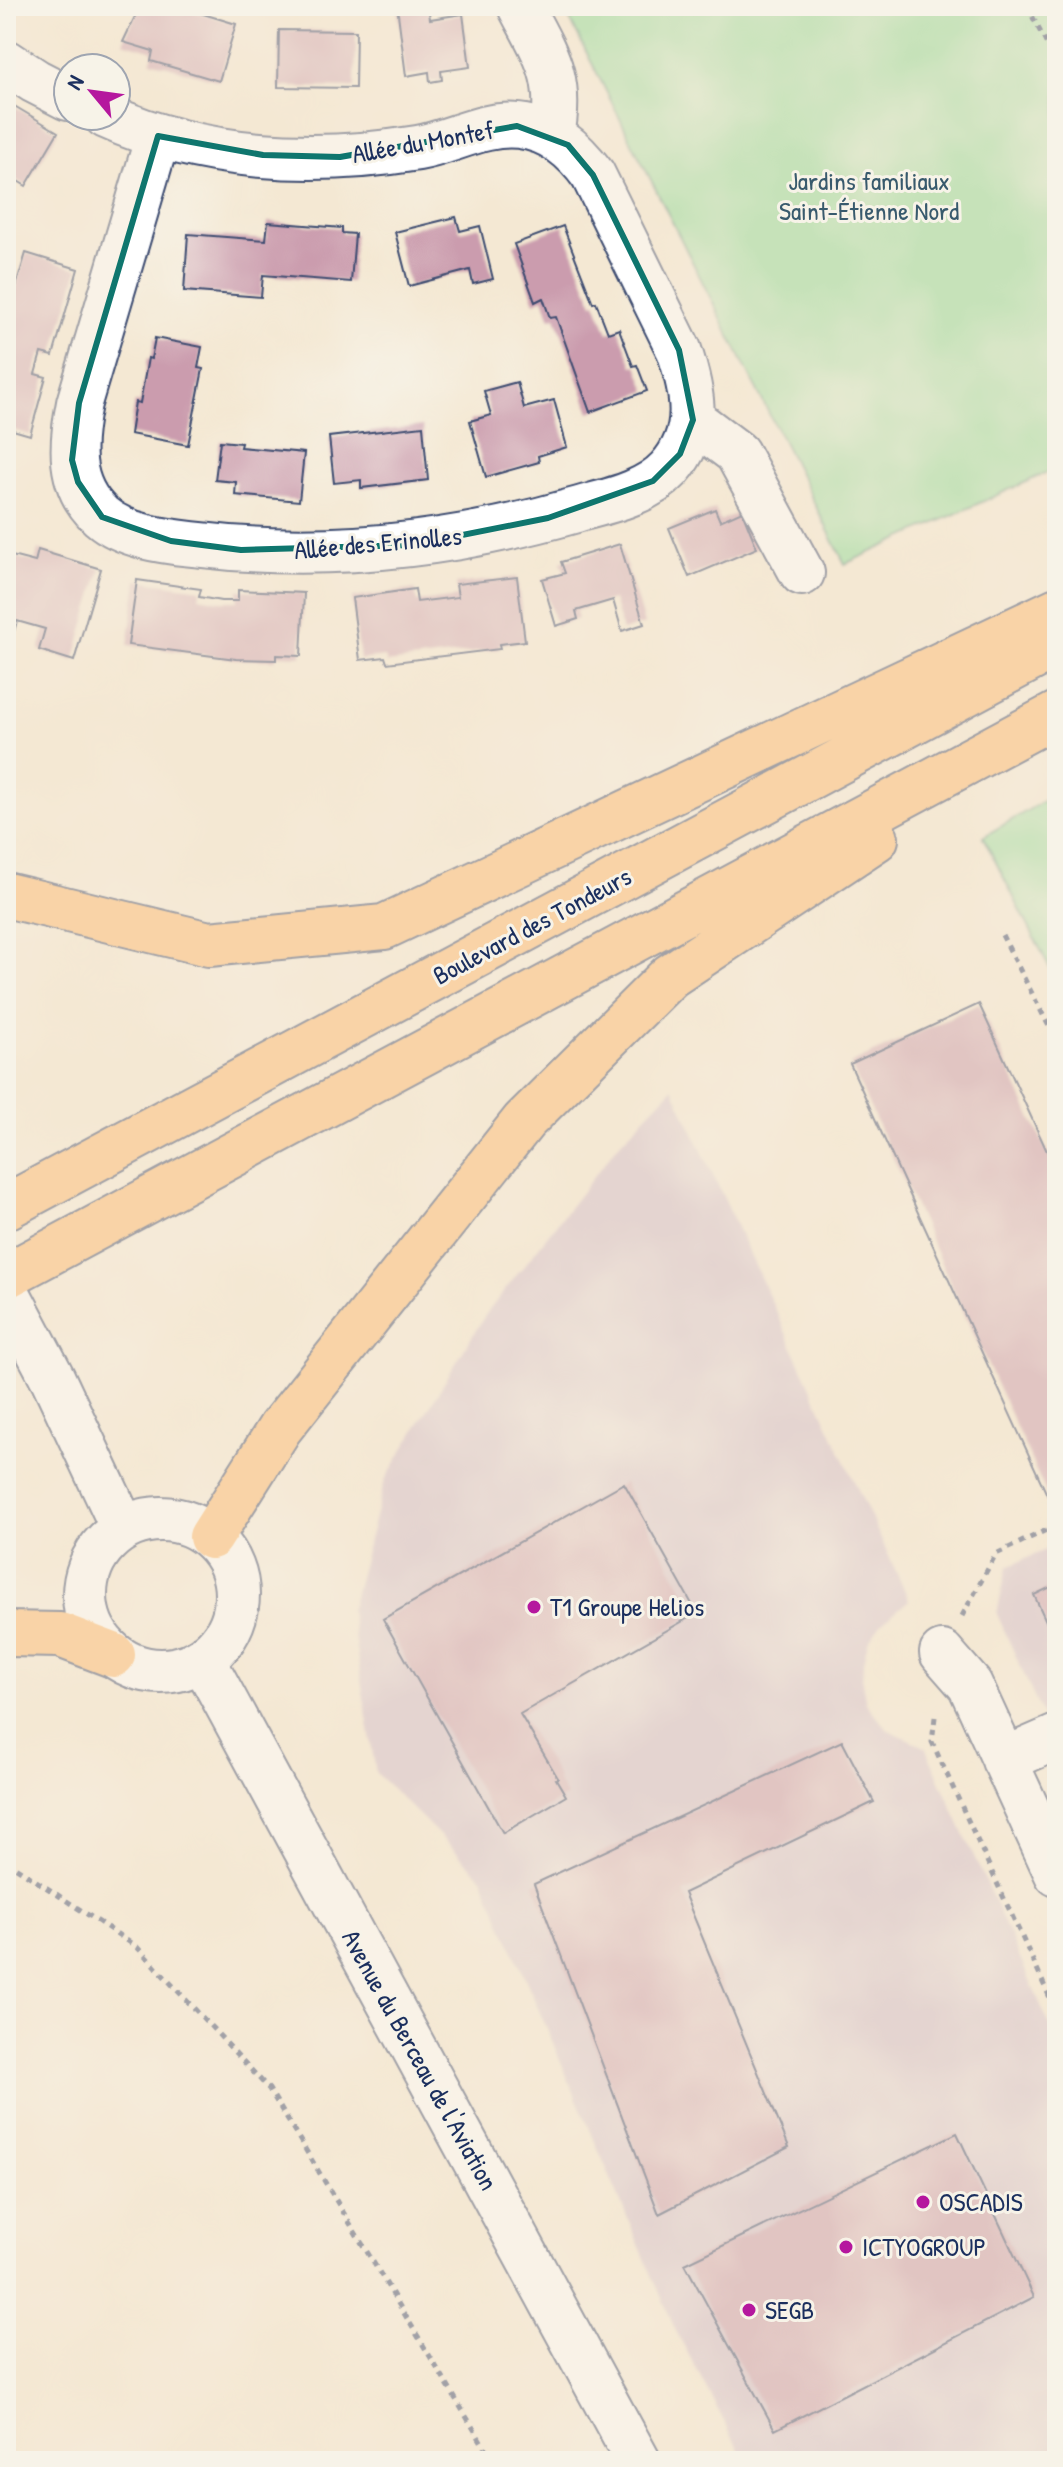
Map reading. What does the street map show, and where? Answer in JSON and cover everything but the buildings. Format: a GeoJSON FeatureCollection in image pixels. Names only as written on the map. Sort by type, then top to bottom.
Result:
{"type":"FeatureCollection","features":[{"type":"Feature","properties":{"kind":"highway"},"geometry":{"type":"LineString","coordinates":[[6,895],[209,944],[384,927],[1057,610]]}},
{"type":"Feature","properties":{"kind":"highway","name":"Boulevard des Tondeurs"},"geometry":{"type":"LineString","coordinates":[[6,1207],[1057,645]]}},
{"type":"Feature","properties":{"kind":"highway"},"geometry":{"type":"LineString","coordinates":[[6,1276],[1057,717]]}},
{"type":"Feature","properties":{"kind":"highway"},"geometry":{"type":"LineString","coordinates":[[211,1537],[280,1428],[524,1121],[670,976],[1057,717]]}},
{"type":"Feature","properties":{"kind":"highway"},"geometry":{"type":"LineString","coordinates":[[6,1634],[60,1635],[113,1655]]}},
{"type":"Feature","properties":{"kind":"street"},"geometry":{"type":"LineString","coordinates":[[520,6],[549,61],[557,91],[552,136],[580,157],[593,175],[679,350],[688,380],[693,420],[737,453],[802,573]]}},
{"type":"Feature","properties":{"kind":"street"},"geometry":{"type":"LineString","coordinates":[[6,62],[52,90]]}},
{"type":"Feature","properties":{"kind":"street","name":"Allée du Montef"},"geometry":{"type":"LineString","coordinates":[[132,126],[158,136],[223,150],[308,157],[386,153],[428,146],[495,127],[517,126],[552,136]]}},
{"type":"Feature","properties":{"kind":"street","name":"Allée des Erinolles"},"geometry":{"type":"LineString","coordinates":[[158,136],[79,403],[73,433],[72,460],[78,482],[88,502],[102,517],[118,527],[171,541],[241,550],[364,549],[446,540],[548,518],[636,491],[668,470],[689,436],[693,420]]}},
{"type":"Feature","properties":{"kind":"street"},"geometry":{"type":"LineString","coordinates":[[6,1290],[53,1379],[123,1528]]}},
{"type":"Feature","properties":{"kind":"street"},"geometry":{"type":"LineString","coordinates":[[168,1518],[189,1523],[211,1537],[232,1566],[237,1587],[236,1614],[223,1641],[203,1660],[177,1670],[136,1668],[113,1655],[93,1633],[85,1607],[84,1589],[91,1564],[102,1545],[123,1528],[142,1521],[168,1518]]}},
{"type":"Feature","properties":{"kind":"street"},"geometry":{"type":"LineString","coordinates":[[942,1653],[970,1685],[1057,1874]]}},
{"type":"Feature","properties":{"kind":"street","name":"Avenue du Berceau de l'Aviation"},"geometry":{"type":"LineString","coordinates":[[203,1660],[638,2461]]}},
{"type":"Feature","properties":{"kind":"street"},"geometry":{"type":"LineString","coordinates":[[1004,1760],[1057,1737]]}},
{"type":"Feature","properties":{"kind":"path"},"geometry":{"type":"LineString","coordinates":[[1027,6],[1057,64]]}},
{"type":"Feature","properties":{"kind":"path"},"geometry":{"type":"LineString","coordinates":[[1002,935],[1057,1042]]}},
{"type":"Feature","properties":{"kind":"path"},"geometry":{"type":"LineString","coordinates":[[1057,1525],[996,1554],[942,1653],[932,1742],[1057,2013]]}},
{"type":"Feature","properties":{"kind":"path"},"geometry":{"type":"LineString","coordinates":[[6,1861],[137,1947],[269,2089],[493,2461]]}},
{"type":"Feature","properties":{"kind":"highlighted area"},"geometry":{"type":"Polygon","coordinates":[[[517,126],[568,145],[593,175],[679,350],[693,420],[680,454],[653,481],[548,518],[412,545],[241,550],[171,541],[102,517],[78,482],[72,460],[79,403],[158,136],[263,155],[340,157],[517,126]]]}},
{"type":"Feature","properties":{"kind":"shaded area"},"geometry":{"type":"Polygon","coordinates":[[[673,1088],[909,1600],[881,1624],[868,1642],[862,1683],[866,1703],[887,1729],[925,1747],[1057,2041],[1057,2461],[745,2461],[675,2329],[482,1877],[376,1773],[350,1611],[385,1480],[484,1317],[619,1144],[673,1088]]]}},
{"type":"Feature","properties":{"kind":"shaded area"},"geometry":{"type":"Polygon","coordinates":[[[1057,1545],[1057,1749],[997,1614],[1007,1567],[1057,1545]]]}},
{"type":"Feature","properties":{"kind":"green space","name":"Jardins familiaux Saint-Étienne Nord"},"geometry":{"type":"Polygon","coordinates":[[[563,6],[1057,6],[1057,468],[845,564],[563,6]]]}},
{"type":"Feature","properties":{"kind":"green space"},"geometry":{"type":"Polygon","coordinates":[[[1057,793],[1057,982],[983,837],[1057,793]]]}},
{"type":"Feature","properties":{"kind":"place","name":"T1 Groupe Helios"},"geometry":{"type":"Point","coordinates":[534,1607]}},
{"type":"Feature","properties":{"kind":"place","name":"OSCADIS"},"geometry":{"type":"Point","coordinates":[923,2202]}},
{"type":"Feature","properties":{"kind":"place","name":"ICTYOGROUP"},"geometry":{"type":"Point","coordinates":[846,2247]}},
{"type":"Feature","properties":{"kind":"place","name":"SEGB"},"geometry":{"type":"Point","coordinates":[749,2310]}}]}
